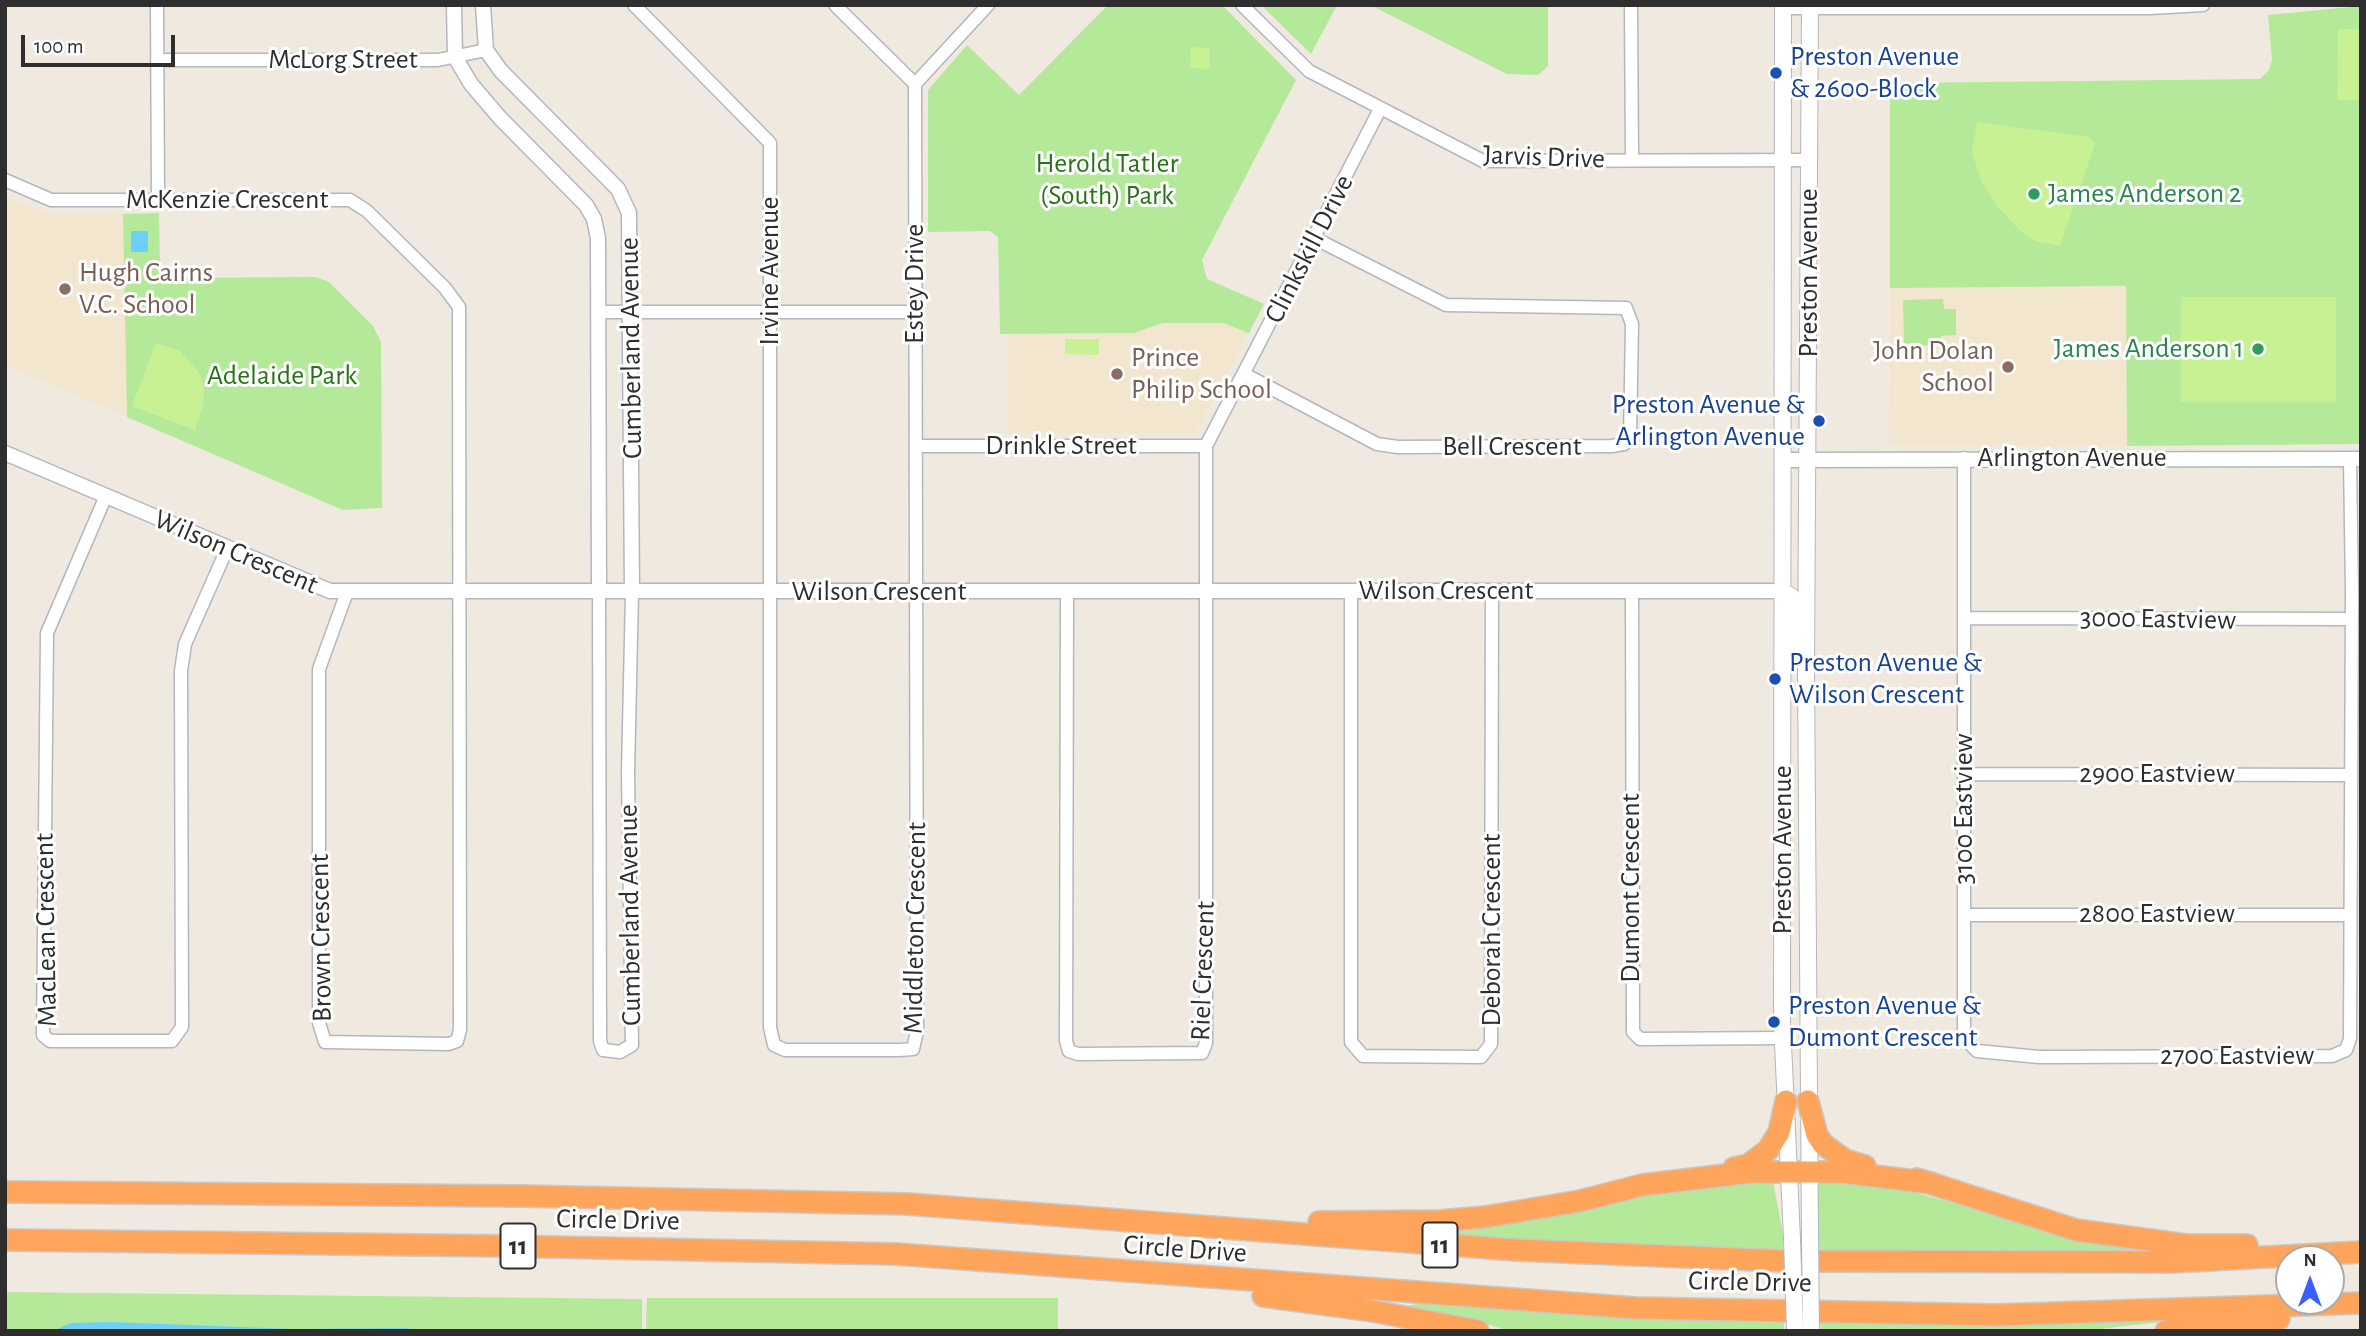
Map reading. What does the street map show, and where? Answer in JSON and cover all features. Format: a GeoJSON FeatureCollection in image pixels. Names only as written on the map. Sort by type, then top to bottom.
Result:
{"type":"FeatureCollection","features":[{"type":"Feature","properties":{"kind":"highway"},"geometry":{"type":"LineString","coordinates":[[1006,1212],[1335,1223],[1439,1221],[1580,1201],[1642,1185],[1706,1175],[1748,1164],[1762,1155],[1779,1132],[1786,1101]]}},
{"type":"Feature","properties":{"kind":"highway"},"geometry":{"type":"LineString","coordinates":[[1808,1101],[1817,1135],[1845,1160],[1931,1183],[2076,1230],[2186,1245],[2361,1243]]}},
{"type":"Feature","properties":{"kind":"highway"},"geometry":{"type":"LineString","coordinates":[[1706,1175],[1800,1172],[1872,1174],[1931,1183]]}},
{"type":"Feature","properties":{"kind":"highway","name":"Circle Drive"},"geometry":{"type":"LineString","coordinates":[[5,1192],[618,1198],[906,1204],[1516,1250],[1784,1261],[2172,1262],[2361,1252]]}},
{"type":"Feature","properties":{"kind":"highway","name":"Circle Drive"},"geometry":{"type":"LineString","coordinates":[[12,1240],[896,1254],[1636,1308],[1997,1315],[2361,1303]]}},
{"type":"Feature","properties":{"kind":"highway"},"geometry":{"type":"LineString","coordinates":[[1012,1264],[1367,1310],[1478,1331]]}},
{"type":"Feature","properties":{"kind":"highway"},"geometry":{"type":"LineString","coordinates":[[2166,1331],[2361,1312]]}},
{"type":"Feature","properties":{"kind":"main road","name":"Preston Avenue"},"geometry":{"type":"LineString","coordinates":[[1783,7],[1784,1038],[1786,1101],[1810,1237],[1811,1331]]}},
{"type":"Feature","properties":{"kind":"main road","name":"Preston Avenue"},"geometry":{"type":"LineString","coordinates":[[1795,1331],[1792,1239],[1808,1101],[1806,667],[1809,572],[1807,460],[1810,7]]}},
{"type":"Feature","properties":{"kind":"main road"},"geometry":{"type":"LineString","coordinates":[[1782,591],[1809,572]]}},
{"type":"Feature","properties":{"kind":"main road","name":"Preston Avenue"},"geometry":{"type":"LineString","coordinates":[[1782,591],[1791,596],[1798,650],[1806,667]]}},
{"type":"Feature","properties":{"kind":"main road","name":"Preston Avenue"},"geometry":{"type":"LineString","coordinates":[[1783,984],[1795,1034],[1808,1038]]}},
{"type":"Feature","properties":{"kind":"street"},"geometry":{"type":"LineString","coordinates":[[157,5],[158,200]]}},
{"type":"Feature","properties":{"kind":"street"},"geometry":{"type":"LineString","coordinates":[[454,5],[455,57]]}},
{"type":"Feature","properties":{"kind":"street"},"geometry":{"type":"LineString","coordinates":[[483,5],[486,50]]}},
{"type":"Feature","properties":{"kind":"street","name":"Irvine Avenue"},"geometry":{"type":"LineString","coordinates":[[634,5],[770,143],[770,592]]}},
{"type":"Feature","properties":{"kind":"street"},"geometry":{"type":"LineString","coordinates":[[835,5],[915,84],[988,5]]}},
{"type":"Feature","properties":{"kind":"street","name":"Jarvis Drive"},"geometry":{"type":"LineString","coordinates":[[1242,5],[1309,71],[1483,161],[1810,160]]}},
{"type":"Feature","properties":{"kind":"street"},"geometry":{"type":"LineString","coordinates":[[1631,5],[1632,159]]}},
{"type":"Feature","properties":{"kind":"street"},"geometry":{"type":"LineString","coordinates":[[1783,7],[2150,8],[2203,5]]}},
{"type":"Feature","properties":{"kind":"street","name":"McLorg Street"},"geometry":{"type":"LineString","coordinates":[[158,60],[455,57],[486,50]]}},
{"type":"Feature","properties":{"kind":"street","name":"Cumberland Avenue"},"geometry":{"type":"LineString","coordinates":[[455,57],[471,84],[500,118],[586,205],[594,219],[598,238],[600,1041],[603,1051],[620,1052],[632,1045],[628,773],[632,592],[632,311],[629,214],[618,189],[502,71],[486,50]]}},
{"type":"Feature","properties":{"kind":"street","name":"Estey Drive"},"geometry":{"type":"LineString","coordinates":[[915,84],[916,592]]}},
{"type":"Feature","properties":{"kind":"street","name":"Clinkskill Drive"},"geometry":{"type":"LineString","coordinates":[[1206,591],[1206,446],[1380,109]]}},
{"type":"Feature","properties":{"kind":"street","name":"McKenzie Crescent"},"geometry":{"type":"LineString","coordinates":[[5,180],[51,200],[350,200],[367,211],[445,288],[459,307],[460,592]]}},
{"type":"Feature","properties":{"kind":"street","name":"Bell Crescent"},"geometry":{"type":"LineString","coordinates":[[1244,374],[1377,444],[1398,447],[1612,446],[1624,444],[1630,438],[1632,318],[1626,307],[1446,305],[1314,239]]}},
{"type":"Feature","properties":{"kind":"street"},"geometry":{"type":"LineString","coordinates":[[598,312],[915,312]]}},
{"type":"Feature","properties":{"kind":"street","name":"Drinkle Street"},"geometry":{"type":"LineString","coordinates":[[916,446],[1206,446]]}},
{"type":"Feature","properties":{"kind":"street","name":"Wilson Crescent"},"geometry":{"type":"LineString","coordinates":[[5,453],[324,590],[347,592],[1782,591]]}},
{"type":"Feature","properties":{"kind":"street","name":"3100 Eastview"},"geometry":{"type":"LineString","coordinates":[[1964,458],[1966,1040],[1977,1051],[2039,1057]]}},
{"type":"Feature","properties":{"kind":"street","name":"Arlington Avenue"},"geometry":{"type":"LineString","coordinates":[[1783,460],[2355,459]]}},
{"type":"Feature","properties":{"kind":"street","name":"2700 Eastview"},"geometry":{"type":"LineString","coordinates":[[2039,1057],[2332,1056],[2346,1050],[2350,1039],[2349,915],[2356,836],[2350,775],[2355,459]]}},
{"type":"Feature","properties":{"kind":"street","name":"MacLean Crescent"},"geometry":{"type":"LineString","coordinates":[[105,498],[47,633],[43,1035],[51,1041],[172,1041],[181,1027],[181,671],[185,644],[227,549]]}},
{"type":"Feature","properties":{"kind":"street","name":"Riel Crescent"},"geometry":{"type":"LineString","coordinates":[[1066,592],[1066,1041],[1069,1051],[1078,1054],[1202,1053],[1206,1043],[1206,591]]}},
{"type":"Feature","properties":{"kind":"street","name":"Dumont Crescent"},"geometry":{"type":"LineString","coordinates":[[1632,591],[1633,1032],[1640,1038],[1784,1038]]}},
{"type":"Feature","properties":{"kind":"street","name":"Brown Crescent"},"geometry":{"type":"LineString","coordinates":[[347,592],[319,669],[319,1023],[326,1042],[344,1045],[457,1041],[460,592]]}},
{"type":"Feature","properties":{"kind":"street","name":"Middleton Crescent"},"geometry":{"type":"LineString","coordinates":[[770,592],[771,1027],[774,1045],[785,1050],[913,1049],[917,1031],[916,592]]}},
{"type":"Feature","properties":{"kind":"street","name":"Deborah Crescent"},"geometry":{"type":"LineString","coordinates":[[1351,592],[1351,1042],[1363,1056],[1481,1057],[1491,1044],[1492,592]]}},
{"type":"Feature","properties":{"kind":"street","name":"3000 Eastview"},"geometry":{"type":"LineString","coordinates":[[1965,618],[2352,620]]}},
{"type":"Feature","properties":{"kind":"street","name":"2900 Eastview"},"geometry":{"type":"LineString","coordinates":[[1964,774],[2350,775]]}},
{"type":"Feature","properties":{"kind":"street","name":"2800 Eastview"},"geometry":{"type":"LineString","coordinates":[[1964,915],[2349,915]]}},
{"type":"Feature","properties":{"kind":"shaded area","name":"Hugh Cairns V.C. School"},"geometry":{"type":"Polygon","coordinates":[[[5,196],[51,214],[123,213],[127,417],[5,365],[5,196]]]}},
{"type":"Feature","properties":{"kind":"shaded area","name":"John Dolan School"},"geometry":{"type":"Polygon","coordinates":[[[2127,286],[2127,446],[1889,446],[1890,288],[2127,286]]]}},
{"type":"Feature","properties":{"kind":"shaded area","name":"Prince Philip School"},"geometry":{"type":"Polygon","coordinates":[[[1163,323],[1223,323],[1249,333],[1195,433],[1008,433],[1007,334],[1134,333],[1163,323]]]}},
{"type":"Feature","properties":{"kind":"green space","name":"Herold Tatler (South) Park"},"geometry":{"type":"Polygon","coordinates":[[[1108,5],[1222,5],[1296,80],[1202,260],[1207,279],[1264,304],[1249,333],[1223,323],[1163,323],[1134,333],[1000,334],[998,237],[990,231],[928,232],[928,90],[967,45],[1019,95],[1108,5]]]}},
{"type":"Feature","properties":{"kind":"green space"},"geometry":{"type":"Polygon","coordinates":[[[1261,5],[1337,5],[1311,54],[1261,5]]]}},
{"type":"Feature","properties":{"kind":"green space"},"geometry":{"type":"Polygon","coordinates":[[[1370,5],[1548,5],[1548,66],[1538,75],[1507,74],[1370,5]]]}},
{"type":"Feature","properties":{"kind":"green space"},"geometry":{"type":"Polygon","coordinates":[[[2361,6],[2361,444],[2127,446],[2126,286],[1890,288],[1890,89],[1896,83],[2260,79],[2269,70],[2272,60],[2268,15],[2361,6]]]}},
{"type":"Feature","properties":{"kind":"green space"},"geometry":{"type":"Polygon","coordinates":[[[2338,29],[2361,29],[2361,100],[2337,100],[2338,29]]]}},
{"type":"Feature","properties":{"kind":"green space"},"geometry":{"type":"Polygon","coordinates":[[[1191,47],[1210,48],[1210,69],[1190,68],[1191,47]]]}},
{"type":"Feature","properties":{"kind":"green space","name":"James Anderson 2"},"geometry":{"type":"Polygon","coordinates":[[[1977,122],[2089,137],[2095,144],[2060,246],[2036,241],[2019,230],[1998,207],[1981,181],[1972,152],[1977,122]]]}},
{"type":"Feature","properties":{"kind":"green space"},"geometry":{"type":"Polygon","coordinates":[[[2361,129],[2361,283],[2359,283],[2361,129]]]}},
{"type":"Feature","properties":{"kind":"green space","name":"Adelaide Park"},"geometry":{"type":"Polygon","coordinates":[[[159,213],[160,270],[171,278],[315,277],[329,282],[373,326],[381,342],[382,508],[343,510],[127,417],[123,214],[159,213]]]}},
{"type":"Feature","properties":{"kind":"green space","name":"James Anderson 1"},"geometry":{"type":"Polygon","coordinates":[[[2181,297],[2336,297],[2336,402],[2181,402],[2181,297]]]}},
{"type":"Feature","properties":{"kind":"green space"},"geometry":{"type":"Polygon","coordinates":[[[1943,299],[1944,309],[1956,309],[1956,335],[1941,336],[1941,345],[1904,346],[1903,300],[1943,299]]]}},
{"type":"Feature","properties":{"kind":"green space"},"geometry":{"type":"Polygon","coordinates":[[[1065,339],[1099,339],[1099,355],[1065,354],[1065,339]]]}},
{"type":"Feature","properties":{"kind":"green space"},"geometry":{"type":"Polygon","coordinates":[[[156,343],[180,351],[200,374],[204,388],[203,405],[195,430],[134,407],[133,403],[156,343]]]}},
{"type":"Feature","properties":{"kind":"green space"},"geometry":{"type":"Polygon","coordinates":[[[1773,1181],[1783,1234],[1783,1253],[1596,1247],[1385,1232],[1685,1183],[1773,1181]]]}},
{"type":"Feature","properties":{"kind":"green space"},"geometry":{"type":"Polygon","coordinates":[[[1820,1183],[1890,1186],[2023,1222],[2175,1250],[1820,1253],[1814,1192],[1820,1183]]]}},
{"type":"Feature","properties":{"kind":"green space"},"geometry":{"type":"Polygon","coordinates":[[[5,1292],[642,1299],[642,1331],[5,1331],[5,1292]]]}},
{"type":"Feature","properties":{"kind":"green space"},"geometry":{"type":"Polygon","coordinates":[[[647,1298],[1058,1298],[1058,1331],[646,1331],[647,1298]]]}},
{"type":"Feature","properties":{"kind":"green space"},"geometry":{"type":"Polygon","coordinates":[[[1426,1303],[1645,1316],[1784,1320],[1784,1331],[1510,1331],[1460,1316],[1405,1306],[1426,1303]]]}},
{"type":"Feature","properties":{"kind":"green space"},"geometry":{"type":"Polygon","coordinates":[[[2188,1319],[2082,1331],[1821,1331],[1820,1320],[2188,1319]]]}},
{"type":"Feature","properties":{"kind":"water"},"geometry":{"type":"Polygon","coordinates":[[[131,231],[148,231],[148,252],[131,252],[131,231]]]}},
{"type":"Feature","properties":{"kind":"water"},"geometry":{"type":"Polygon","coordinates":[[[71,1323],[293,1329],[406,1328],[422,1331],[52,1331],[71,1323]]]}},
{"type":"Feature","properties":{"kind":"place","name":"Preston Avenue & 2600-Block"},"geometry":{"type":"Point","coordinates":[1776,73]}},
{"type":"Feature","properties":{"kind":"place","name":"James Anderson 2"},"geometry":{"type":"Point","coordinates":[2034,194]}},
{"type":"Feature","properties":{"kind":"place","name":"Hugh Cairns V.C. School"},"geometry":{"type":"Point","coordinates":[65,289]}},
{"type":"Feature","properties":{"kind":"place","name":"James Anderson 1"},"geometry":{"type":"Point","coordinates":[2258,349]}},
{"type":"Feature","properties":{"kind":"place","name":"John Dolan School"},"geometry":{"type":"Point","coordinates":[2008,367]}},
{"type":"Feature","properties":{"kind":"place","name":"Prince Philip School"},"geometry":{"type":"Point","coordinates":[1117,374]}},
{"type":"Feature","properties":{"kind":"place","name":"Preston Avenue & Arlington Avenue"},"geometry":{"type":"Point","coordinates":[1819,421]}},
{"type":"Feature","properties":{"kind":"place","name":"Preston Avenue & Wilson Crescent"},"geometry":{"type":"Point","coordinates":[1775,679]}},
{"type":"Feature","properties":{"kind":"place","name":"Preston Avenue & Dumont Crescent"},"geometry":{"type":"Point","coordinates":[1774,1022]}}]}
